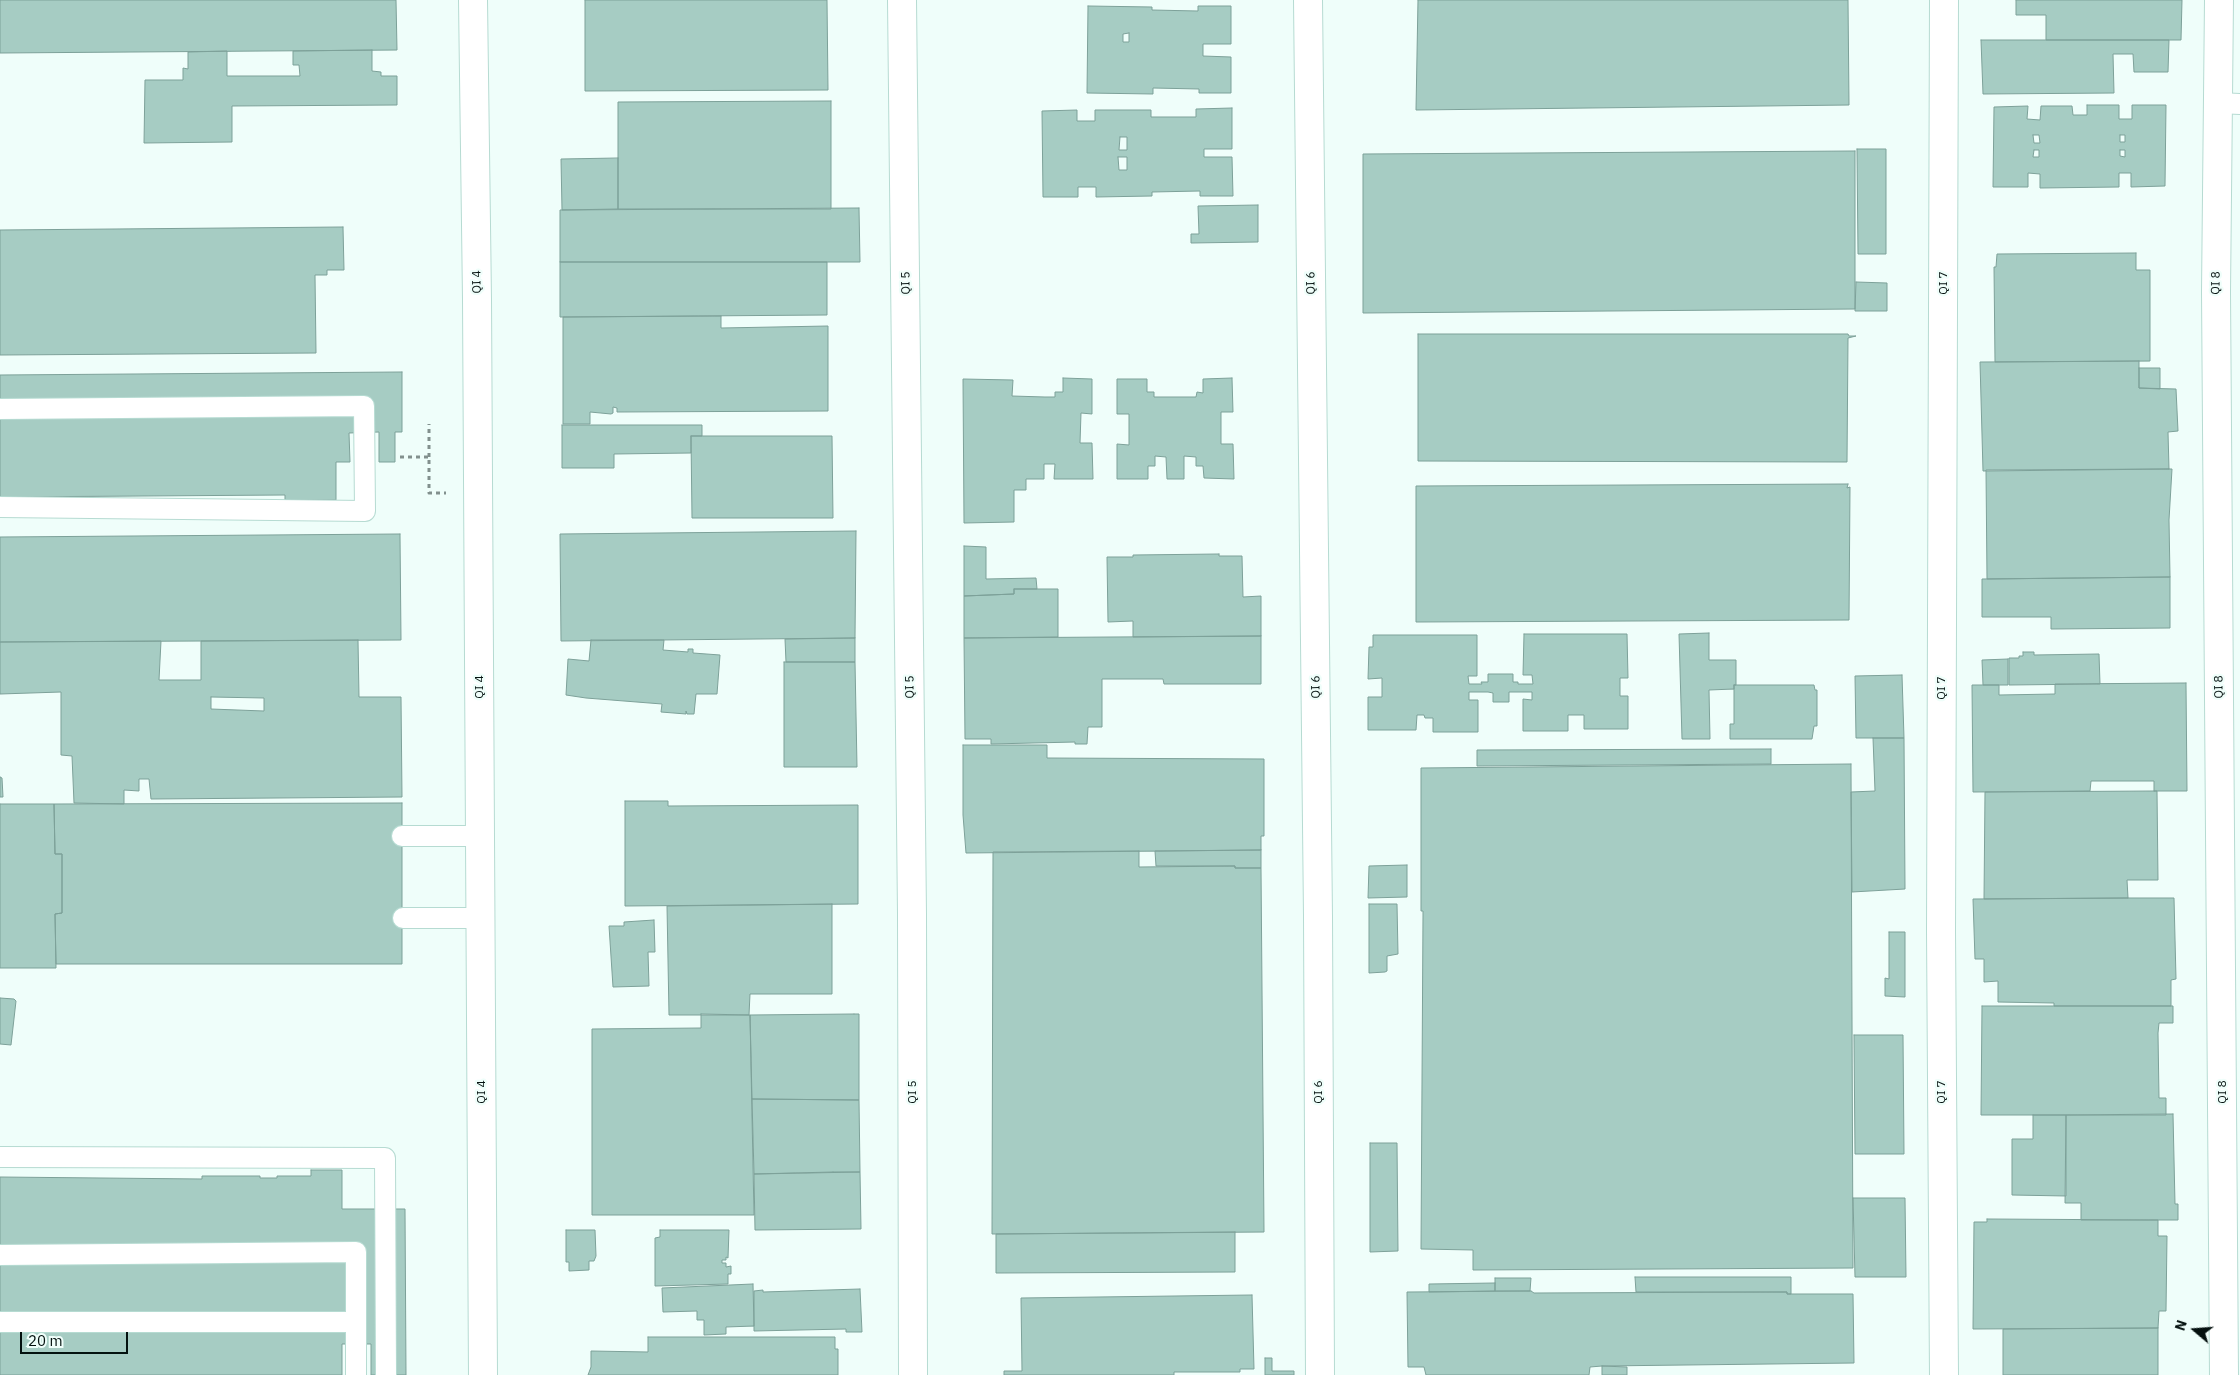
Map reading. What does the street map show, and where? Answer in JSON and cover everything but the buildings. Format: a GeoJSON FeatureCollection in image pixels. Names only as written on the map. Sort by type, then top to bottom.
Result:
{"type":"FeatureCollection","features":[{"type":"Feature","properties":{"kind":"street","name":"QI 4"},"geometry":{"type":"LineString","coordinates":[[473,0],[479,492],[483,1375]]}},
{"type":"Feature","properties":{"kind":"street","name":"QI 5"},"geometry":{"type":"LineString","coordinates":[[902,0],[912,914],[913,1375]]}},
{"type":"Feature","properties":{"kind":"street","name":"QI 6"},"geometry":{"type":"LineString","coordinates":[[1308,0],[1318,896],[1320,1375]]}},
{"type":"Feature","properties":{"kind":"street","name":"QI 7"},"geometry":{"type":"LineString","coordinates":[[1944,0],[1941,931],[1944,1375]]}},
{"type":"Feature","properties":{"kind":"street","name":"QI 8"},"geometry":{"type":"LineString","coordinates":[[2219,0],[2229,104],[2216,302],[2224,1375]]}},
{"type":"Feature","properties":{"kind":"lane"},"geometry":{"type":"LineString","coordinates":[[0,409],[364,406],[365,510],[0,507]]}},
{"type":"Feature","properties":{"kind":"lane"},"geometry":{"type":"LineString","coordinates":[[402,836],[481,836]]}},
{"type":"Feature","properties":{"kind":"lane"},"geometry":{"type":"LineString","coordinates":[[403,918],[481,918]]}},
{"type":"Feature","properties":{"kind":"lane"},"geometry":{"type":"LineString","coordinates":[[0,1157],[385,1158],[386,1375]]}},
{"type":"Feature","properties":{"kind":"lane"},"geometry":{"type":"LineString","coordinates":[[0,1255],[356,1252],[356,1375]]}},
{"type":"Feature","properties":{"kind":"lane"},"geometry":{"type":"LineString","coordinates":[[0,1322],[356,1322]]}},
{"type":"Feature","properties":{"kind":"path"},"geometry":{"type":"LineString","coordinates":[[429,424],[429,493],[479,492]]}},
{"type":"Feature","properties":{"kind":"path"},"geometry":{"type":"LineString","coordinates":[[400,457],[429,457]]}}]}
